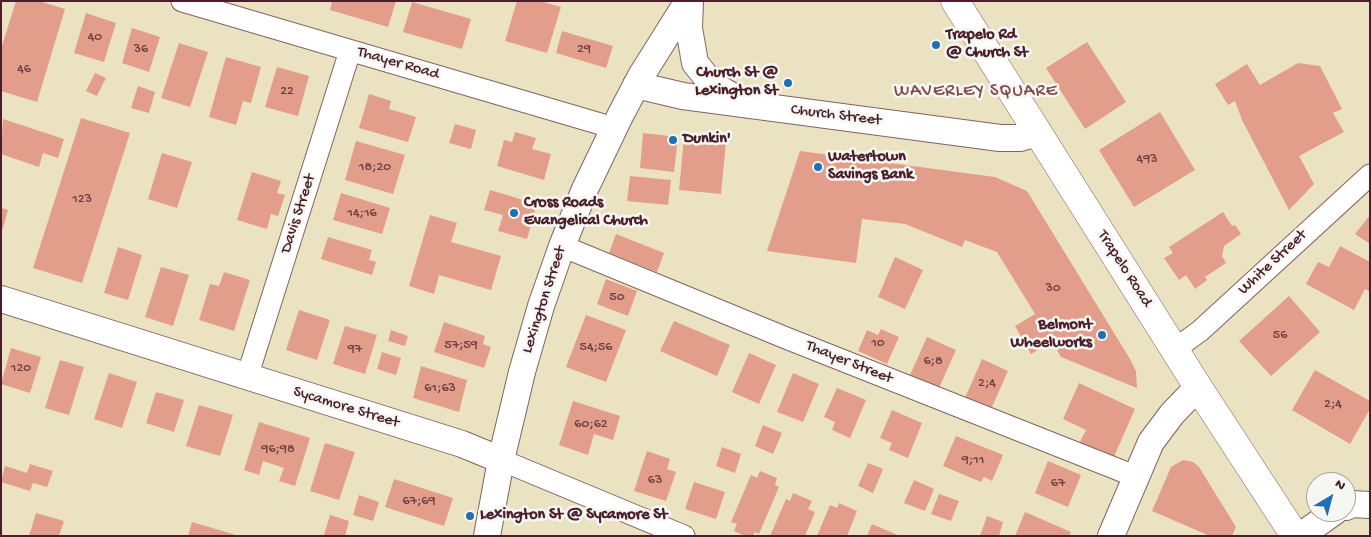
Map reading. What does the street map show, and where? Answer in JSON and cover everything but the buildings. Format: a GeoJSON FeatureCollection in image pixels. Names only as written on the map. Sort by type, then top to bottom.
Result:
{"type":"FeatureCollection","features":[{"type":"Feature","properties":{"kind":"main road","name":"Trapelo Road"},"geometry":{"type":"LineString","coordinates":[[955,2],[1198,387],[1295,536]]}},
{"type":"Feature","properties":{"kind":"street","name":"Thayer Road"},"geometry":{"type":"LineString","coordinates":[[182,1],[614,128]]}},
{"type":"Feature","properties":{"kind":"street","name":"Lexington Street"},"geometry":{"type":"LineString","coordinates":[[487,536],[501,460],[532,334],[562,246],[585,189],[636,85],[689,1]]}},
{"type":"Feature","properties":{"kind":"street"},"geometry":{"type":"LineString","coordinates":[[689,1],[689,33],[693,56],[698,68],[725,94],[747,105]]}},
{"type":"Feature","properties":{"kind":"street","name":"Davis Street"},"geometry":{"type":"LineString","coordinates":[[247,376],[350,50]]}},
{"type":"Feature","properties":{"kind":"street","name":"Church Street"},"geometry":{"type":"LineString","coordinates":[[636,85],[667,94],[1000,138],[1020,138],[1037,133]]}},
{"type":"Feature","properties":{"kind":"street","name":"White Street"},"geometry":{"type":"LineString","coordinates":[[1175,349],[1200,331],[1370,175]]}},
{"type":"Feature","properties":{"kind":"street","name":"Thayer Street"},"geometry":{"type":"LineString","coordinates":[[562,246],[786,338],[1137,477]]}},
{"type":"Feature","properties":{"kind":"street","name":"Sycamore Street"},"geometry":{"type":"LineString","coordinates":[[1,299],[462,444],[684,536]]}},
{"type":"Feature","properties":{"kind":"street"},"geometry":{"type":"LineString","coordinates":[[1111,536],[1157,432],[1198,387]]}},
{"type":"Feature","properties":{"kind":"street"},"geometry":{"type":"LineString","coordinates":[[1356,504],[1370,505]]}},
{"type":"Feature","properties":{"kind":"street"},"geometry":{"type":"LineString","coordinates":[[1300,536],[1320,522]]}},
{"type":"Feature","properties":{"kind":"place","name":"Trapelo Rd @ Church St"},"geometry":{"type":"Point","coordinates":[936,45]}},
{"type":"Feature","properties":{"kind":"place","name":"Church St @ Lexington St"},"geometry":{"type":"Point","coordinates":[788,83]}},
{"type":"Feature","properties":{"kind":"place","name":"Dunkin'"},"geometry":{"type":"Point","coordinates":[673,140]}},
{"type":"Feature","properties":{"kind":"place","name":"Watertown Savings Bank"},"geometry":{"type":"Point","coordinates":[818,167]}},
{"type":"Feature","properties":{"kind":"place","name":"Cross Roads Evangelical Church"},"geometry":{"type":"Point","coordinates":[514,213]}},
{"type":"Feature","properties":{"kind":"place","name":"Belmont Wheelworks"},"geometry":{"type":"Point","coordinates":[1102,335]}},
{"type":"Feature","properties":{"kind":"place","name":"Lexington St @ Sycamore St"},"geometry":{"type":"Point","coordinates":[470,516]}},
{"type":"Feature","properties":{"kind":"district","name":"WAVERLEY SQUARE"},"geometry":{"type":"Point","coordinates":[976,92]}}]}
